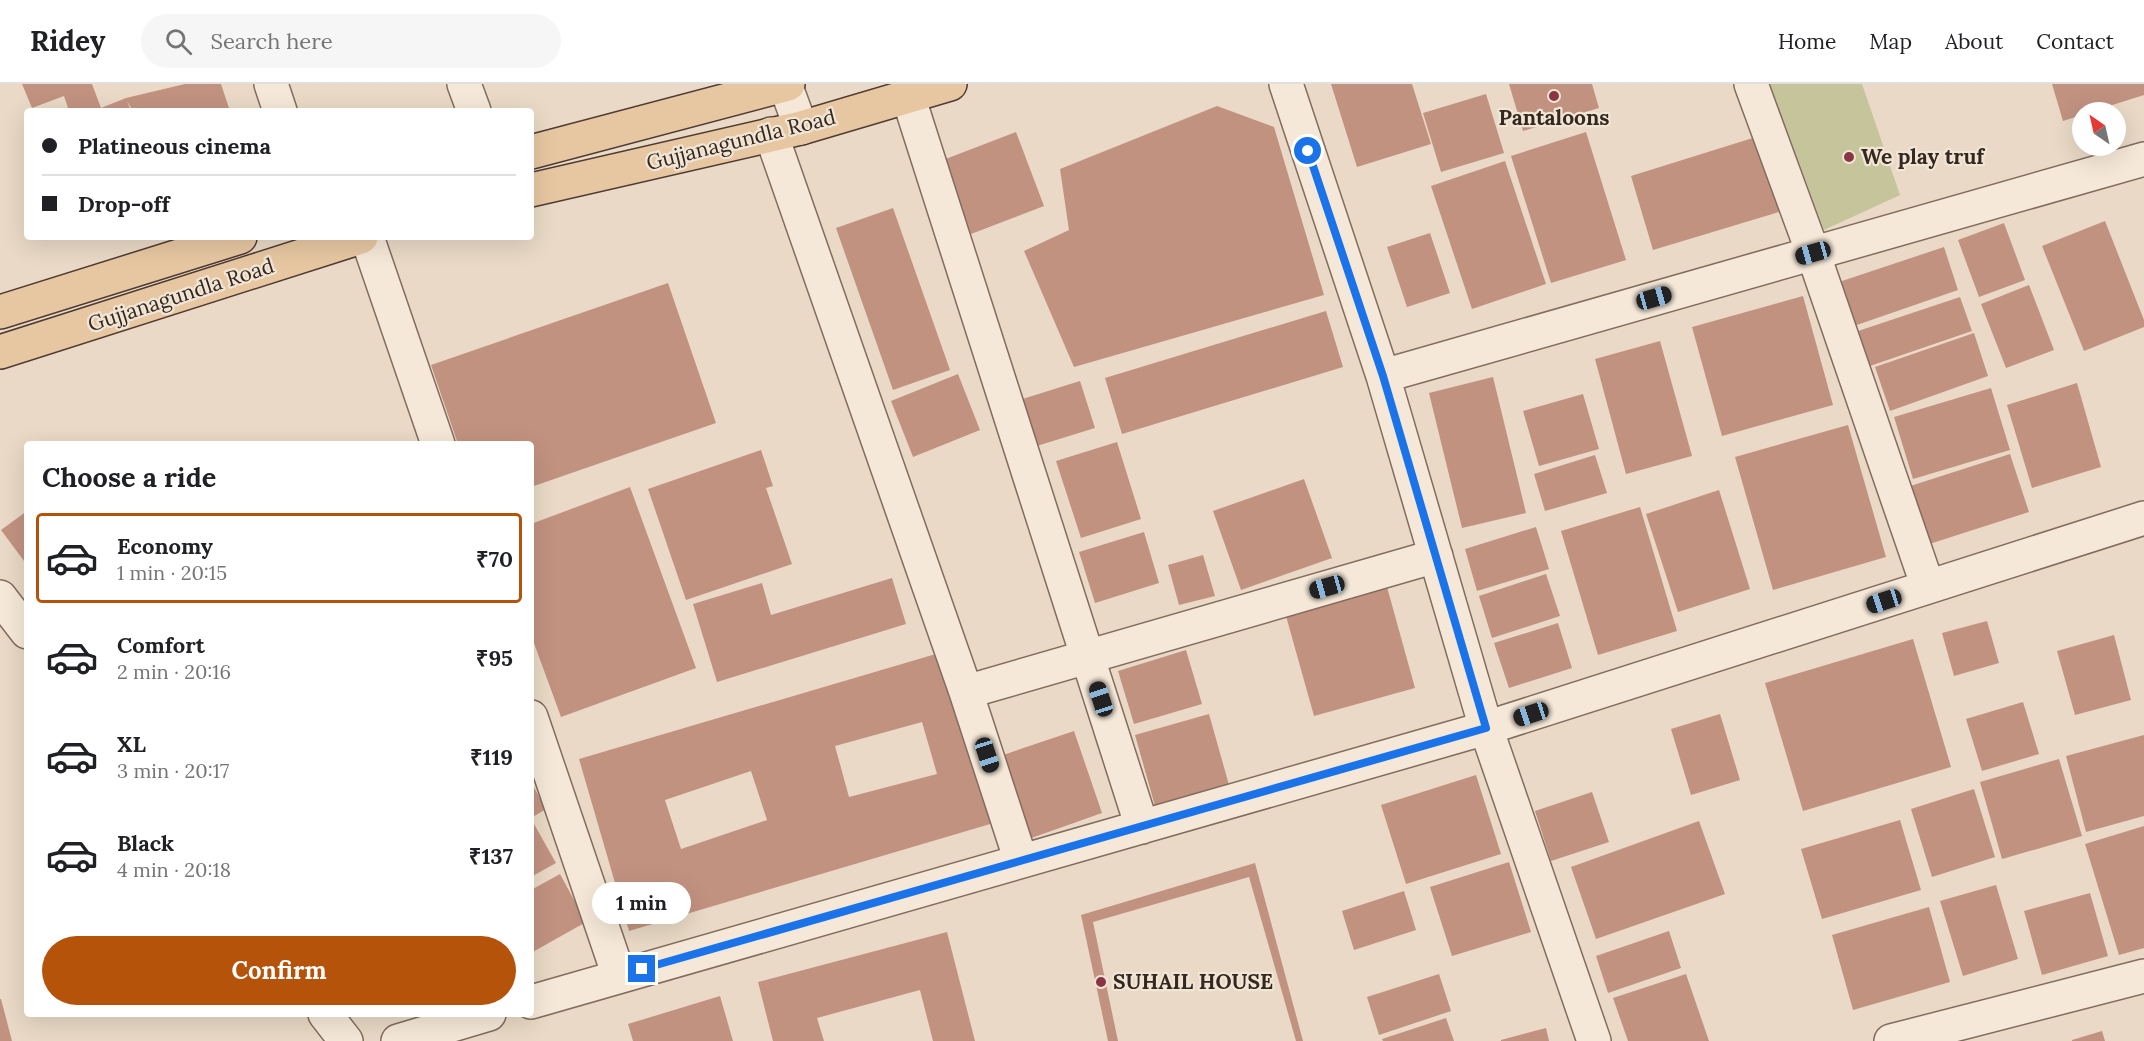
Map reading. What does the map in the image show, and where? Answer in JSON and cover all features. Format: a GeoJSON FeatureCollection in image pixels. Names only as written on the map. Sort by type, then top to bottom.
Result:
{"type":"FeatureCollection","features":[{"type":"Feature","properties":{"kind":"main road","name":"Gujjanagundla Road"},"geometry":{"type":"LineString","coordinates":[[534,151],[786,84]]}},
{"type":"Feature","properties":{"kind":"main road","name":"Gujjanagundla Road"},"geometry":{"type":"LineString","coordinates":[[534,189],[786,131],[950,84]]}},
{"type":"Feature","properties":{"kind":"main road","name":"Gujjanagundla Road"},"geometry":{"type":"LineString","coordinates":[[0,312],[230,240]]}},
{"type":"Feature","properties":{"kind":"main road","name":"Gujjanagundla Road"},"geometry":{"type":"LineString","coordinates":[[0,352],[353,240]]}},
{"type":"Feature","properties":{"kind":"street"},"geometry":{"type":"LineString","coordinates":[[271,84],[279,108]]}},
{"type":"Feature","properties":{"kind":"street"},"geometry":{"type":"LineString","coordinates":[[464,84],[473,108]]}},
{"type":"Feature","properties":{"kind":"street"},"geometry":{"type":"LineString","coordinates":[[786,84],[786,131],[1021,861]]}},
{"type":"Feature","properties":{"kind":"street"},"geometry":{"type":"LineString","coordinates":[[1286,84],[1383,376],[1486,728],[1594,1041]]}},
{"type":"Feature","properties":{"kind":"street"},"geometry":{"type":"LineString","coordinates":[[1750,84],[1813,253],[1928,587]]}},
{"type":"Feature","properties":{"kind":"street"},"geometry":{"type":"LineString","coordinates":[[908,96],[1142,827]]}},
{"type":"Feature","properties":{"kind":"street"},"geometry":{"type":"LineString","coordinates":[[1383,376],[2144,159]]}},
{"type":"Feature","properties":{"kind":"street"},"geometry":{"type":"LineString","coordinates":[[368,240],[437,441]]}},
{"type":"Feature","properties":{"kind":"street"},"geometry":{"type":"LineString","coordinates":[[534,1001],[1486,728],[2144,518]]}},
{"type":"Feature","properties":{"kind":"street"},"geometry":{"type":"LineString","coordinates":[[966,692],[1436,556]]}},
{"type":"Feature","properties":{"kind":"street"},"geometry":{"type":"LineString","coordinates":[[0,597],[24,628]]}},
{"type":"Feature","properties":{"kind":"street"},"geometry":{"type":"LineString","coordinates":[[534,726],[619,975]]}},
{"type":"Feature","properties":{"kind":"street"},"geometry":{"type":"LineString","coordinates":[[1891,1041],[2144,976]]}},
{"type":"Feature","properties":{"kind":"street"},"geometry":{"type":"LineString","coordinates":[[327,1017],[346,1041]]}},
{"type":"Feature","properties":{"kind":"street"},"geometry":{"type":"LineString","coordinates":[[398,1041],[479,1017]]}},
{"type":"Feature","properties":{"kind":"shaded area"},"geometry":{"type":"Polygon","coordinates":[[[1770,84],[1862,84],[1900,195],[1824,230],[1770,84]]]}},
{"type":"Feature","properties":{"kind":"building"},"geometry":{"type":"Polygon","coordinates":[[[22,84],[92,84],[101,108],[68,108],[64,96],[32,108],[22,84]]]}},
{"type":"Feature","properties":{"kind":"building"},"geometry":{"type":"Polygon","coordinates":[[[185,84],[221,84],[229,108],[131,108],[127,101],[130,108],[101,108],[126,98],[185,84]]]}},
{"type":"Feature","properties":{"kind":"building"},"geometry":{"type":"Polygon","coordinates":[[[1331,84],[1412,84],[1431,144],[1357,167],[1331,84]]]}},
{"type":"Feature","properties":{"kind":"building","name":"Pantaloons"},"geometry":{"type":"Polygon","coordinates":[[[1509,84],[1592,84],[1599,108],[1523,131],[1509,84]]]}},
{"type":"Feature","properties":{"kind":"building"},"geometry":{"type":"Polygon","coordinates":[[[2052,84],[2144,84],[2144,95],[2122,102],[2072,102],[2072,118],[2063,121],[2052,84]]]}},
{"type":"Feature","properties":{"kind":"building"},"geometry":{"type":"Polygon","coordinates":[[[1486,94],[1504,153],[1441,172],[1423,113],[1486,94]]]}},
{"type":"Feature","properties":{"kind":"building"},"geometry":{"type":"Polygon","coordinates":[[[1217,106],[1274,127],[1324,295],[1074,367],[1024,251],[1069,230],[1060,169],[1217,106]]]}},
{"type":"Feature","properties":{"kind":"building"},"geometry":{"type":"Polygon","coordinates":[[[1016,132],[1044,206],[971,234],[943,160],[1016,132]]]}},
{"type":"Feature","properties":{"kind":"building"},"geometry":{"type":"Polygon","coordinates":[[[1586,132],[1626,260],[1551,283],[1511,156],[1586,132]]]}},
{"type":"Feature","properties":{"kind":"building"},"geometry":{"type":"Polygon","coordinates":[[[1756,137],[1779,212],[1653,250],[1631,176],[1756,137]]]}},
{"type":"Feature","properties":{"kind":"building"},"geometry":{"type":"Polygon","coordinates":[[[1505,161],[1546,284],[1472,309],[1431,186],[1505,161]]]}},
{"type":"Feature","properties":{"kind":"building"},"geometry":{"type":"Polygon","coordinates":[[[893,208],[950,370],[893,390],[836,228],[893,208]]]}},
{"type":"Feature","properties":{"kind":"building"},"geometry":{"type":"Polygon","coordinates":[[[2105,221],[2144,320],[2144,327],[2084,351],[2042,246],[2105,221]]]}},
{"type":"Feature","properties":{"kind":"building"},"geometry":{"type":"Polygon","coordinates":[[[2004,223],[2025,280],[1979,297],[1958,240],[2004,223]]]}},
{"type":"Feature","properties":{"kind":"building"},"geometry":{"type":"Polygon","coordinates":[[[1430,233],[1450,293],[1407,307],[1387,247],[1430,233]]]}},
{"type":"Feature","properties":{"kind":"building"},"geometry":{"type":"Polygon","coordinates":[[[1944,247],[1958,290],[1851,327],[1836,283],[1944,247]]]}},
{"type":"Feature","properties":{"kind":"building"},"geometry":{"type":"Polygon","coordinates":[[[668,283],[716,423],[534,486],[534,441],[457,441],[431,365],[668,283]]]}},
{"type":"Feature","properties":{"kind":"building"},"geometry":{"type":"Polygon","coordinates":[[[2029,285],[2054,350],[2006,368],[1981,304],[2029,285]]]}},
{"type":"Feature","properties":{"kind":"building"},"geometry":{"type":"Polygon","coordinates":[[[1803,296],[1833,405],[1722,436],[1692,327],[1803,296]]]}},
{"type":"Feature","properties":{"kind":"building"},"geometry":{"type":"Polygon","coordinates":[[[1960,297],[1972,331],[1867,367],[1855,332],[1960,297]]]}},
{"type":"Feature","properties":{"kind":"building"},"geometry":{"type":"Polygon","coordinates":[[[1326,311],[1343,367],[1122,434],[1105,378],[1326,311]]]}},
{"type":"Feature","properties":{"kind":"building"},"geometry":{"type":"Polygon","coordinates":[[[1974,333],[1988,376],[1890,411],[1875,367],[1974,333]]]}},
{"type":"Feature","properties":{"kind":"building"},"geometry":{"type":"Polygon","coordinates":[[[1660,341],[1692,456],[1626,474],[1595,359],[1660,341]]]}},
{"type":"Feature","properties":{"kind":"building"},"geometry":{"type":"Polygon","coordinates":[[[958,374],[980,430],[913,457],[891,401],[958,374]]]}},
{"type":"Feature","properties":{"kind":"building"},"geometry":{"type":"Polygon","coordinates":[[[1493,377],[1526,513],[1462,528],[1429,393],[1493,377]]]}},
{"type":"Feature","properties":{"kind":"building"},"geometry":{"type":"Polygon","coordinates":[[[1080,381],[1095,428],[1027,449],[1013,402],[1080,381]]]}},
{"type":"Feature","properties":{"kind":"building"},"geometry":{"type":"Polygon","coordinates":[[[2077,383],[2101,467],[2032,488],[2007,405],[2077,383]]]}},
{"type":"Feature","properties":{"kind":"building"},"geometry":{"type":"Polygon","coordinates":[[[1991,388],[2010,450],[1913,479],[1894,417],[1991,388]]]}},
{"type":"Feature","properties":{"kind":"building"},"geometry":{"type":"Polygon","coordinates":[[[1583,394],[1599,449],[1539,466],[1523,411],[1583,394]]]}},
{"type":"Feature","properties":{"kind":"building"},"geometry":{"type":"Polygon","coordinates":[[[1848,425],[1886,557],[1773,590],[1735,457],[1848,425]]]}},
{"type":"Feature","properties":{"kind":"building"},"geometry":{"type":"Polygon","coordinates":[[[1117,442],[1141,519],[1081,538],[1056,461],[1117,442]]]}},
{"type":"Feature","properties":{"kind":"building"},"geometry":{"type":"Polygon","coordinates":[[[761,450],[773,486],[766,488],[792,564],[686,600],[648,489],[761,450]]]}},
{"type":"Feature","properties":{"kind":"building"},"geometry":{"type":"Polygon","coordinates":[[[2010,454],[2029,512],[1920,547],[1901,489],[2010,454]]]}},
{"type":"Feature","properties":{"kind":"building"},"geometry":{"type":"Polygon","coordinates":[[[1595,455],[1607,493],[1545,511],[1534,474],[1595,455]]]}},
{"type":"Feature","properties":{"kind":"building"},"geometry":{"type":"Polygon","coordinates":[[[1304,479],[1332,558],[1241,590],[1213,511],[1304,479]]]}},
{"type":"Feature","properties":{"kind":"building"},"geometry":{"type":"Polygon","coordinates":[[[630,487],[696,668],[561,717],[534,643],[534,523],[630,487]]]}},
{"type":"Feature","properties":{"kind":"building"},"geometry":{"type":"Polygon","coordinates":[[[1719,490],[1750,589],[1678,612],[1646,514],[1719,490]]]}},
{"type":"Feature","properties":{"kind":"building"},"geometry":{"type":"Polygon","coordinates":[[[1640,507],[1677,631],[1598,655],[1561,531],[1640,507]]]}},
{"type":"Feature","properties":{"kind":"building"},"geometry":{"type":"Polygon","coordinates":[[[24,513],[24,561],[1,530],[24,513]]]}},
{"type":"Feature","properties":{"kind":"building"},"geometry":{"type":"Polygon","coordinates":[[[1536,527],[1549,569],[1477,591],[1465,549],[1536,527]]]}},
{"type":"Feature","properties":{"kind":"building"},"geometry":{"type":"Polygon","coordinates":[[[1144,532],[1159,583],[1095,603],[1079,552],[1144,532]]]}},
{"type":"Feature","properties":{"kind":"building"},"geometry":{"type":"Polygon","coordinates":[[[1203,555],[1215,596],[1179,605],[1168,565],[1203,555]]]}},
{"type":"Feature","properties":{"kind":"building"},"geometry":{"type":"Polygon","coordinates":[[[1546,574],[1560,616],[1492,638],[1479,596],[1546,574]]]}},
{"type":"Feature","properties":{"kind":"building"},"geometry":{"type":"Polygon","coordinates":[[[892,578],[906,624],[717,682],[693,604],[762,583],[771,615],[892,578]]]}},
{"type":"Feature","properties":{"kind":"building"},"geometry":{"type":"Polygon","coordinates":[[[1387,587],[1415,688],[1314,716],[1286,616],[1387,587]]]}},
{"type":"Feature","properties":{"kind":"building"},"geometry":{"type":"Polygon","coordinates":[[[1987,621],[1999,663],[1954,676],[1942,633],[1987,621]]]}},
{"type":"Feature","properties":{"kind":"building"},"geometry":{"type":"Polygon","coordinates":[[[1558,623],[1572,668],[1509,688],[1494,643],[1558,623]]]}},
{"type":"Feature","properties":{"kind":"building"},"geometry":{"type":"Polygon","coordinates":[[[2114,635],[2131,700],[2075,715],[2057,651],[2114,635]]]}},
{"type":"Feature","properties":{"kind":"building"},"geometry":{"type":"Polygon","coordinates":[[[1913,639],[1951,767],[1803,811],[1765,683],[1913,639]]]}},
{"type":"Feature","properties":{"kind":"building"},"geometry":{"type":"Polygon","coordinates":[[[1186,650],[1202,704],[1134,724],[1118,671],[1186,650]]]}},
{"type":"Feature","properties":{"kind":"building"},"geometry":{"type":"Polygon","coordinates":[[[946,651],[997,822],[629,931],[579,759],[946,651]],[[922,722],[835,746],[849,797],[937,774],[922,722]],[[751,771],[665,800],[681,849],[767,820],[751,771]]]}},
{"type":"Feature","properties":{"kind":"building"},"geometry":{"type":"Polygon","coordinates":[[[2023,702],[2039,754],[1982,771],[1966,719],[2023,702]]]}},
{"type":"Feature","properties":{"kind":"building"},"geometry":{"type":"Polygon","coordinates":[[[1209,714],[1229,785],[1155,806],[1135,735],[1209,714]]]}},
{"type":"Feature","properties":{"kind":"building"},"geometry":{"type":"Polygon","coordinates":[[[1720,714],[1740,780],[1691,795],[1671,729],[1720,714]]]}},
{"type":"Feature","properties":{"kind":"building"},"geometry":{"type":"Polygon","coordinates":[[[1074,731],[1102,813],[1023,841],[994,758],[1074,731]]]}},
{"type":"Feature","properties":{"kind":"building"},"geometry":{"type":"Polygon","coordinates":[[[2144,735],[2144,816],[2086,832],[2066,756],[2144,735]]]}},
{"type":"Feature","properties":{"kind":"building"},"geometry":{"type":"Polygon","coordinates":[[[2059,759],[2082,836],[2002,859],[1980,782],[2059,759]]]}},
{"type":"Feature","properties":{"kind":"building"},"geometry":{"type":"Polygon","coordinates":[[[1476,775],[1501,854],[1406,884],[1381,805],[1476,775]]]}},
{"type":"Feature","properties":{"kind":"building"},"geometry":{"type":"Polygon","coordinates":[[[534,787],[546,809],[534,816],[534,787]]]}},
{"type":"Feature","properties":{"kind":"building"},"geometry":{"type":"Polygon","coordinates":[[[1974,789],[1995,857],[1932,877],[1911,809],[1974,789]]]}},
{"type":"Feature","properties":{"kind":"building"},"geometry":{"type":"Polygon","coordinates":[[[1592,792],[1609,842],[1551,861],[1535,811],[1592,792]]]}},
{"type":"Feature","properties":{"kind":"building"},"geometry":{"type":"Polygon","coordinates":[[[1900,820],[1921,890],[1822,919],[1801,849],[1900,820]]]}},
{"type":"Feature","properties":{"kind":"building"},"geometry":{"type":"Polygon","coordinates":[[[1699,821],[1725,894],[1596,939],[1571,867],[1699,821]]]}},
{"type":"Feature","properties":{"kind":"building"},"geometry":{"type":"Polygon","coordinates":[[[534,824],[556,863],[534,875],[534,824]]]}},
{"type":"Feature","properties":{"kind":"building"},"geometry":{"type":"Polygon","coordinates":[[[2144,826],[2144,948],[2119,955],[2085,844],[2144,826]]]}},
{"type":"Feature","properties":{"kind":"building"},"geometry":{"type":"Polygon","coordinates":[[[1509,862],[1531,932],[1452,956],[1430,887],[1509,862]]]}},
{"type":"Feature","properties":{"kind":"building","name":"SUHAIL HOUSE"},"geometry":{"type":"Polygon","coordinates":[[[1255,863],[1303,1041],[1296,1041],[1249,877],[1093,922],[1118,1041],[1108,1041],[1081,915],[1255,863]]]}},
{"type":"Feature","properties":{"kind":"building"},"geometry":{"type":"Polygon","coordinates":[[[560,874],[586,922],[534,951],[534,888],[560,874]]]}},
{"type":"Feature","properties":{"kind":"building"},"geometry":{"type":"Polygon","coordinates":[[[1996,885],[2018,959],[1963,976],[1940,901],[1996,885]]]}},
{"type":"Feature","properties":{"kind":"building"},"geometry":{"type":"Polygon","coordinates":[[[1404,891],[1416,930],[1354,950],[1342,911],[1404,891]]]}},
{"type":"Feature","properties":{"kind":"building"},"geometry":{"type":"Polygon","coordinates":[[[2090,893],[2108,956],[2042,975],[2024,911],[2090,893]]]}},
{"type":"Feature","properties":{"kind":"building"},"geometry":{"type":"Polygon","coordinates":[[[1929,907],[1950,982],[1853,1010],[1832,935],[1929,907]]]}},
{"type":"Feature","properties":{"kind":"building"},"geometry":{"type":"Polygon","coordinates":[[[1669,931],[1681,968],[1608,993],[1596,956],[1669,931]]]}},
{"type":"Feature","properties":{"kind":"building"},"geometry":{"type":"Polygon","coordinates":[[[947,932],[975,1041],[933,1041],[920,990],[817,1018],[824,1041],[773,1041],[758,982],[947,932]]]}},
{"type":"Feature","properties":{"kind":"building"},"geometry":{"type":"Polygon","coordinates":[[[1439,974],[1451,1011],[1379,1035],[1367,997],[1439,974]]]}},
{"type":"Feature","properties":{"kind":"building"},"geometry":{"type":"Polygon","coordinates":[[[1686,974],[1709,1041],[1628,1041],[1613,998],[1686,974]]]}},
{"type":"Feature","properties":{"kind":"building"},"geometry":{"type":"Polygon","coordinates":[[[720,996],[733,1041],[633,1041],[628,1024],[720,996]]]}},
{"type":"Feature","properties":{"kind":"building"},"geometry":{"type":"Polygon","coordinates":[[[1,999],[12,1041],[0,1041],[1,999]]]}},
{"type":"Feature","properties":{"kind":"building"},"geometry":{"type":"Polygon","coordinates":[[[1446,1018],[1454,1041],[1383,1041],[1382,1039],[1446,1018]]]}},
{"type":"Feature","properties":{"kind":"building"},"geometry":{"type":"Polygon","coordinates":[[[1546,1028],[1549,1041],[1501,1041],[1501,1040],[1546,1028]]]}},
{"type":"Feature","properties":{"kind":"building"},"geometry":{"type":"Polygon","coordinates":[[[2102,1031],[2105,1041],[2072,1041],[2072,1040],[2102,1031]]]}},
{"type":"Feature","properties":{"kind":"place","name":"Pantaloons"},"geometry":{"type":"Point","coordinates":[1554,96]}},
{"type":"Feature","properties":{"kind":"place","name":"We play truf"},"geometry":{"type":"Point","coordinates":[1849,157]}},
{"type":"Feature","properties":{"kind":"place","name":"SUHAIL HOUSE"},"geometry":{"type":"Point","coordinates":[1101,982]}},
{"type":"Feature","properties":{"kind":"route"},"geometry":{"type":"LineString","coordinates":[[642,969],[1486,728],[1383,376],[1308,151]]}}]}
